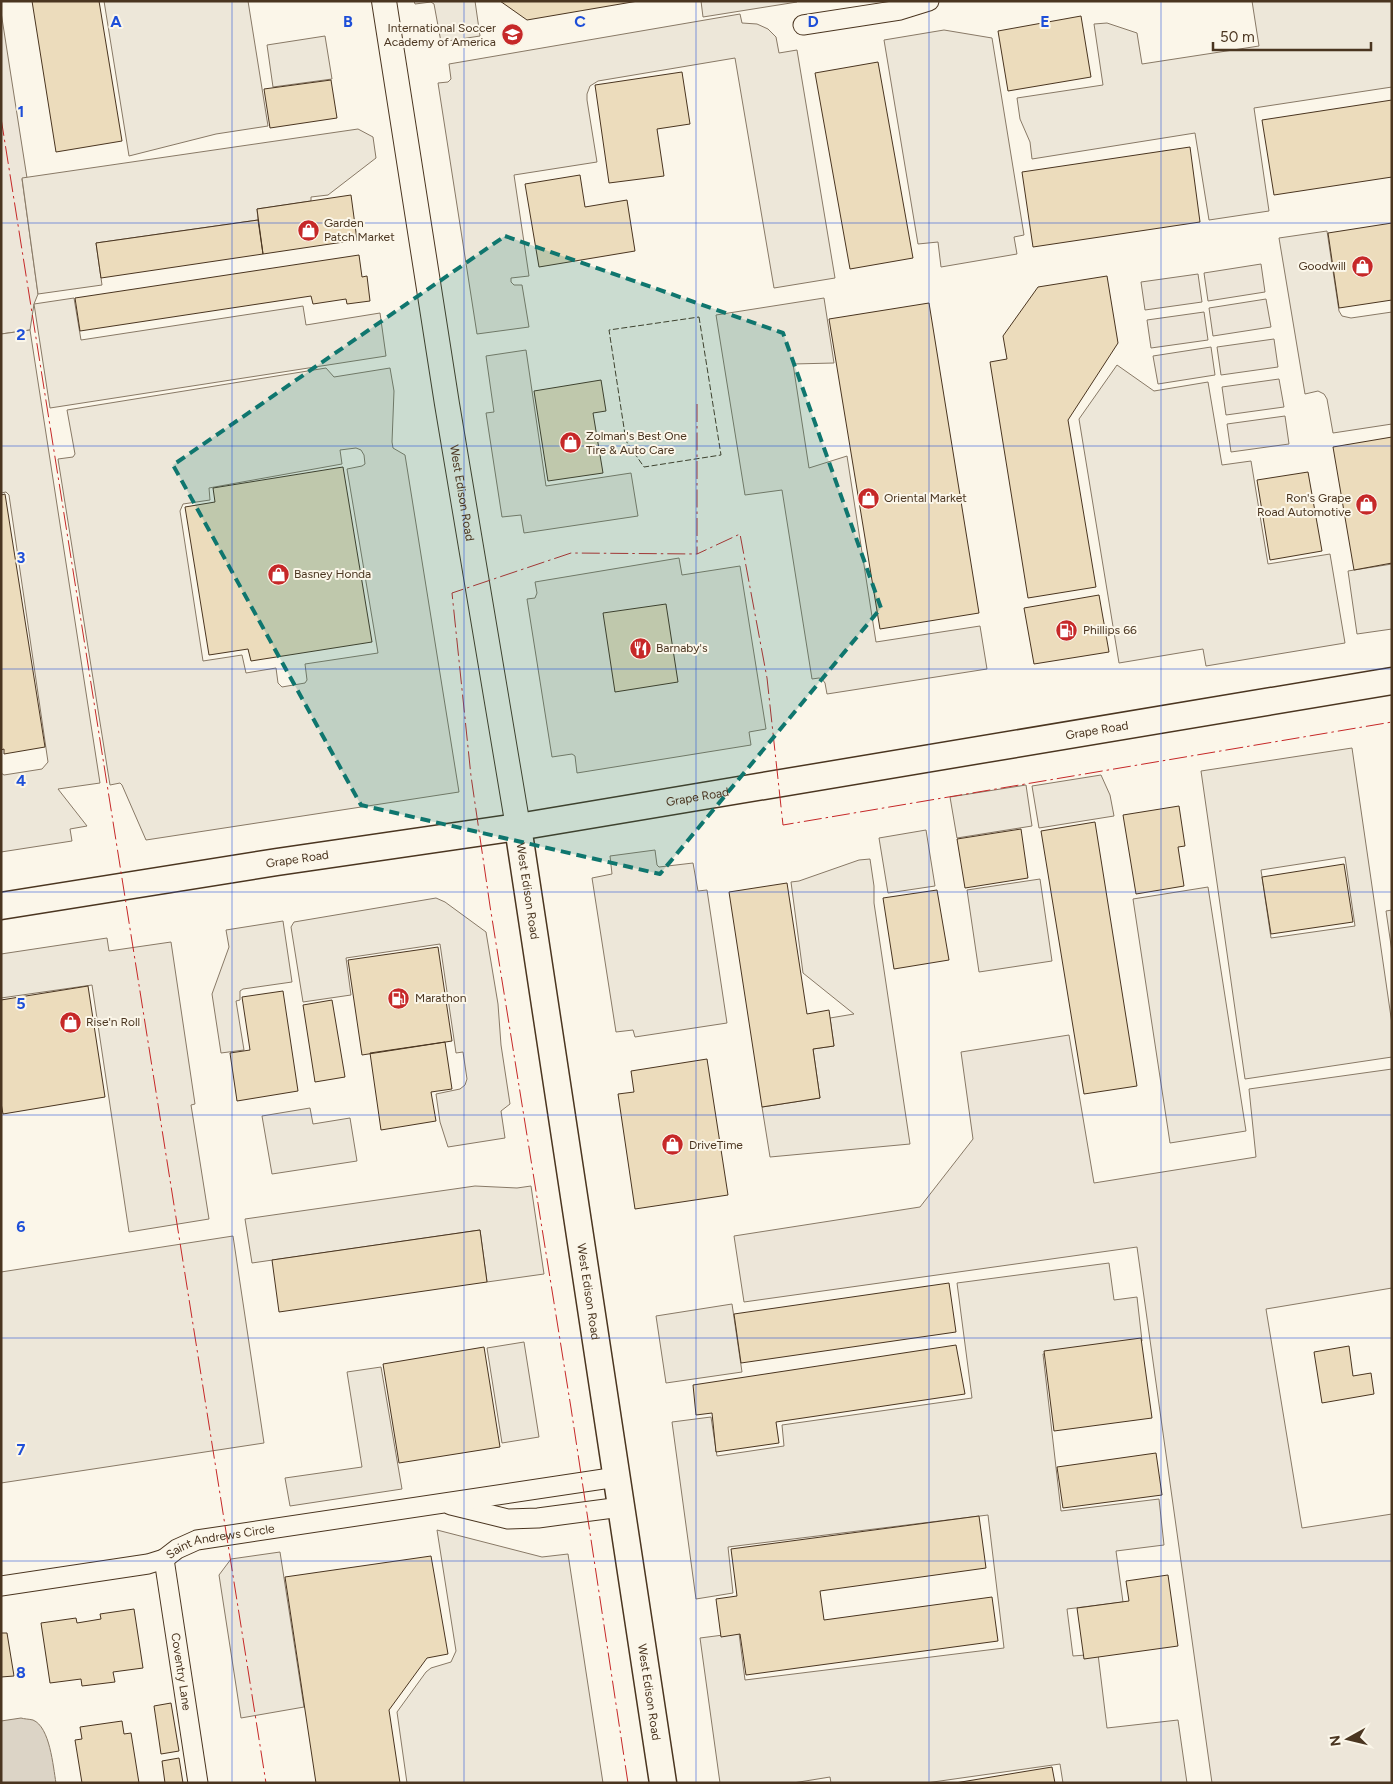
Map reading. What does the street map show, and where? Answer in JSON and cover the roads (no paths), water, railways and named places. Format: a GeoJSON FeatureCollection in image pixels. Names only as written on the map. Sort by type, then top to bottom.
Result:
{"type":"FeatureCollection","features":[{"type":"Feature","properties":{"kind":"main road","name":"Grape Road"},"geometry":{"type":"LineString","coordinates":[[1,906],[277,862],[518,827],[1392,681]]}},
{"type":"Feature","properties":{"kind":"main road","name":"West Edison Road"},"geometry":{"type":"LineString","coordinates":[[518,827],[663,1783]]}},
{"type":"Feature","properties":{"kind":"street","name":"West Edison Road"},"geometry":{"type":"LineString","coordinates":[[384,1],[447,404],[518,827]]}},
{"type":"Feature","properties":{"kind":"street"},"geometry":{"type":"LineString","coordinates":[[803,25],[900,10],[928,1]]}},
{"type":"Feature","properties":{"kind":"street","name":"Saint Andrews Circle"},"geometry":{"type":"LineString","coordinates":[[1,1586],[148,1564],[164,1559],[177,1549],[197,1540],[617,1477]]}},
{"type":"Feature","properties":{"kind":"street","name":"Saint Andrews Circle"},"geometry":{"type":"LineString","coordinates":[[443,1503],[508,1519],[538,1518],[621,1507]]}},
{"type":"Feature","properties":{"kind":"street","name":"Coventry Lane"},"geometry":{"type":"LineString","coordinates":[[164,1559],[198,1783]]}},
{"type":"Feature","properties":{"kind":"place","name":"International Soccer Academy of America"},"geometry":{"type":"Point","coordinates":[512,35]}},
{"type":"Feature","properties":{"kind":"place","name":"Garden Patch Market"},"geometry":{"type":"Point","coordinates":[308,230]}},
{"type":"Feature","properties":{"kind":"place","name":"Goodwill"},"geometry":{"type":"Point","coordinates":[1362,266]}},
{"type":"Feature","properties":{"kind":"place","name":"Zolman's Best One Tire & Auto Care"},"geometry":{"type":"Point","coordinates":[570,443]}},
{"type":"Feature","properties":{"kind":"place","name":"Oriental Market"},"geometry":{"type":"Point","coordinates":[868,498]}},
{"type":"Feature","properties":{"kind":"place","name":"Ron's Grape Road Automotive"},"geometry":{"type":"Point","coordinates":[1367,505]}},
{"type":"Feature","properties":{"kind":"place","name":"Basney Honda"},"geometry":{"type":"Point","coordinates":[278,574]}},
{"type":"Feature","properties":{"kind":"place","name":"Phillips 66"},"geometry":{"type":"Point","coordinates":[1067,630]}},
{"type":"Feature","properties":{"kind":"place","name":"Barnaby's"},"geometry":{"type":"Point","coordinates":[640,648]}},
{"type":"Feature","properties":{"kind":"place","name":"Marathon"},"geometry":{"type":"Point","coordinates":[399,998]}},
{"type":"Feature","properties":{"kind":"place","name":"Rise'n Roll"},"geometry":{"type":"Point","coordinates":[70,1022]}},
{"type":"Feature","properties":{"kind":"place","name":"DriveTime"},"geometry":{"type":"Point","coordinates":[673,1145]}}]}
